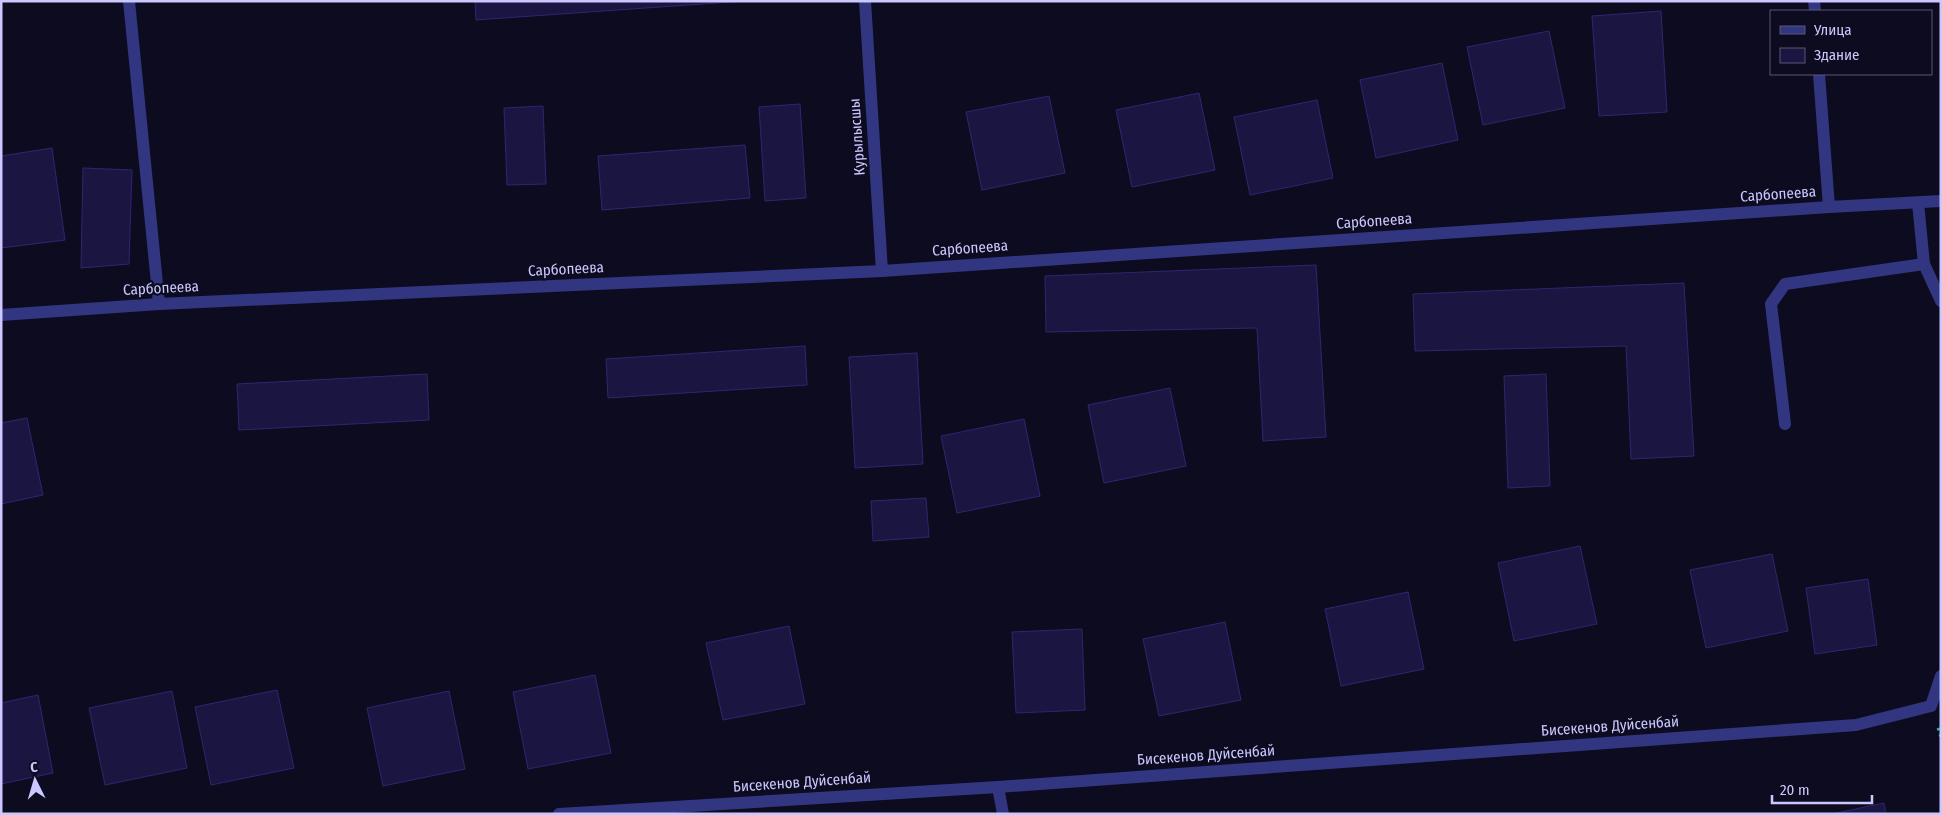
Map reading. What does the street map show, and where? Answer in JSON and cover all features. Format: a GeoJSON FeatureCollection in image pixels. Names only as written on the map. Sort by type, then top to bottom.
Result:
{"type":"FeatureCollection","features":[{"type":"Feature","properties":{"kind":"street"},"geometry":{"type":"LineString","coordinates":[[129,1],[158,304]]}},
{"type":"Feature","properties":{"kind":"street","name":"Курылысшы"},"geometry":{"type":"LineString","coordinates":[[865,1],[882,270]]}},
{"type":"Feature","properties":{"kind":"street"},"geometry":{"type":"LineString","coordinates":[[1819,75],[1829,207]]}},
{"type":"Feature","properties":{"kind":"street","name":"Сарбопеева"},"geometry":{"type":"LineString","coordinates":[[1,314],[158,304],[882,270],[1941,201]]}},
{"type":"Feature","properties":{"kind":"street"},"geometry":{"type":"LineString","coordinates":[[1918,203],[1924,264],[1941,301]]}},
{"type":"Feature","properties":{"kind":"street"},"geometry":{"type":"LineString","coordinates":[[1785,424],[1771,304],[1785,284],[1924,264]]}},
{"type":"Feature","properties":{"kind":"street","name":"Бисекенов Дуйсенбай"},"geometry":{"type":"LineString","coordinates":[[559,814],[998,787],[1856,724],[1931,706],[1941,676]]}},
{"type":"Feature","properties":{"kind":"street"},"geometry":{"type":"LineString","coordinates":[[998,787],[1003,814]]}},
{"type":"Feature","properties":{"kind":"building"},"geometry":{"type":"Polygon","coordinates":[[[475,1],[745,1],[476,20],[475,1]]]}},
{"type":"Feature","properties":{"kind":"building"},"geometry":{"type":"Polygon","coordinates":[[[1661,11],[1667,112],[1599,116],[1592,16],[1661,11]]]}},
{"type":"Feature","properties":{"kind":"building"},"geometry":{"type":"Polygon","coordinates":[[[1549,31],[1565,108],[1483,125],[1467,47],[1549,31]]]}},
{"type":"Feature","properties":{"kind":"building"},"geometry":{"type":"Polygon","coordinates":[[[1442,63],[1458,140],[1376,158],[1360,80],[1442,63]]]}},
{"type":"Feature","properties":{"kind":"building"},"geometry":{"type":"Polygon","coordinates":[[[1199,93],[1215,170],[1132,187],[1116,110],[1199,93]]]}},
{"type":"Feature","properties":{"kind":"building"},"geometry":{"type":"Polygon","coordinates":[[[1049,96],[1065,173],[982,190],[966,112],[1049,96]]]}},
{"type":"Feature","properties":{"kind":"building"},"geometry":{"type":"Polygon","coordinates":[[[1317,100],[1333,178],[1250,195],[1234,117],[1317,100]]]}},
{"type":"Feature","properties":{"kind":"building"},"geometry":{"type":"Polygon","coordinates":[[[800,104],[806,198],[765,201],[759,107],[800,104]]]}},
{"type":"Feature","properties":{"kind":"building"},"geometry":{"type":"Polygon","coordinates":[[[543,106],[546,184],[507,185],[504,108],[543,106]]]}},
{"type":"Feature","properties":{"kind":"building"},"geometry":{"type":"Polygon","coordinates":[[[745,145],[750,198],[602,210],[598,156],[745,145]]]}},
{"type":"Feature","properties":{"kind":"building"},"geometry":{"type":"Polygon","coordinates":[[[52,148],[65,240],[1,248],[1,156],[52,148]]]}},
{"type":"Feature","properties":{"kind":"building"},"geometry":{"type":"Polygon","coordinates":[[[83,168],[132,170],[129,264],[81,268],[83,168]]]}},
{"type":"Feature","properties":{"kind":"building"},"geometry":{"type":"Polygon","coordinates":[[[1316,265],[1326,437],[1263,441],[1257,328],[1046,332],[1045,276],[1316,265]]]}},
{"type":"Feature","properties":{"kind":"building"},"geometry":{"type":"Polygon","coordinates":[[[1684,283],[1694,456],[1631,459],[1626,346],[1415,351],[1413,294],[1684,283]]]}},
{"type":"Feature","properties":{"kind":"building"},"geometry":{"type":"Polygon","coordinates":[[[805,346],[807,385],[608,398],[606,359],[805,346]]]}},
{"type":"Feature","properties":{"kind":"building"},"geometry":{"type":"Polygon","coordinates":[[[917,353],[923,464],[855,468],[849,357],[917,353]]]}},
{"type":"Feature","properties":{"kind":"building"},"geometry":{"type":"Polygon","coordinates":[[[427,374],[429,420],[239,430],[237,384],[427,374]]]}},
{"type":"Feature","properties":{"kind":"building"},"geometry":{"type":"Polygon","coordinates":[[[1546,374],[1550,486],[1508,488],[1504,376],[1546,374]]]}},
{"type":"Feature","properties":{"kind":"building"},"geometry":{"type":"Polygon","coordinates":[[[1170,388],[1186,466],[1104,483],[1088,405],[1170,388]]]}},
{"type":"Feature","properties":{"kind":"building"},"geometry":{"type":"Polygon","coordinates":[[[27,418],[43,495],[1,504],[1,423],[27,418]]]}},
{"type":"Feature","properties":{"kind":"building"},"geometry":{"type":"Polygon","coordinates":[[[1024,419],[1040,496],[957,513],[941,436],[1024,419]]]}},
{"type":"Feature","properties":{"kind":"building"},"geometry":{"type":"Polygon","coordinates":[[[926,498],[929,537],[873,541],[871,501],[926,498]]]}},
{"type":"Feature","properties":{"kind":"building"},"geometry":{"type":"Polygon","coordinates":[[[1580,546],[1597,624],[1514,641],[1498,563],[1580,546]]]}},
{"type":"Feature","properties":{"kind":"building"},"geometry":{"type":"Polygon","coordinates":[[[1772,554],[1788,631],[1706,648],[1690,570],[1772,554]]]}},
{"type":"Feature","properties":{"kind":"building"},"geometry":{"type":"Polygon","coordinates":[[[1868,579],[1877,645],[1815,654],[1806,588],[1868,579]]]}},
{"type":"Feature","properties":{"kind":"building"},"geometry":{"type":"Polygon","coordinates":[[[1408,592],[1424,669],[1341,686],[1325,609],[1408,592]]]}},
{"type":"Feature","properties":{"kind":"building"},"geometry":{"type":"Polygon","coordinates":[[[1225,622],[1241,700],[1159,716],[1143,639],[1225,622]]]}},
{"type":"Feature","properties":{"kind":"building"},"geometry":{"type":"Polygon","coordinates":[[[789,626],[805,704],[723,720],[706,643],[789,626]]]}},
{"type":"Feature","properties":{"kind":"building"},"geometry":{"type":"Polygon","coordinates":[[[1082,629],[1085,710],[1016,713],[1012,632],[1082,629]]]}},
{"type":"Feature","properties":{"kind":"building"},"geometry":{"type":"Polygon","coordinates":[[[595,675],[611,753],[528,769],[513,692],[595,675]]]}},
{"type":"Feature","properties":{"kind":"building"},"geometry":{"type":"Polygon","coordinates":[[[277,690],[294,768],[211,785],[195,707],[277,690]]]}},
{"type":"Feature","properties":{"kind":"building"},"geometry":{"type":"Polygon","coordinates":[[[172,691],[187,768],[105,785],[89,708],[172,691]]]}},
{"type":"Feature","properties":{"kind":"building"},"geometry":{"type":"Polygon","coordinates":[[[449,691],[465,769],[383,786],[367,708],[449,691]]]}},
{"type":"Feature","properties":{"kind":"building"},"geometry":{"type":"Polygon","coordinates":[[[38,695],[53,773],[1,784],[1,703],[38,695]]]}},
{"type":"Feature","properties":{"kind":"building"},"geometry":{"type":"Polygon","coordinates":[[[1884,803],[1886,814],[1832,814],[1884,803]]]}}]}
